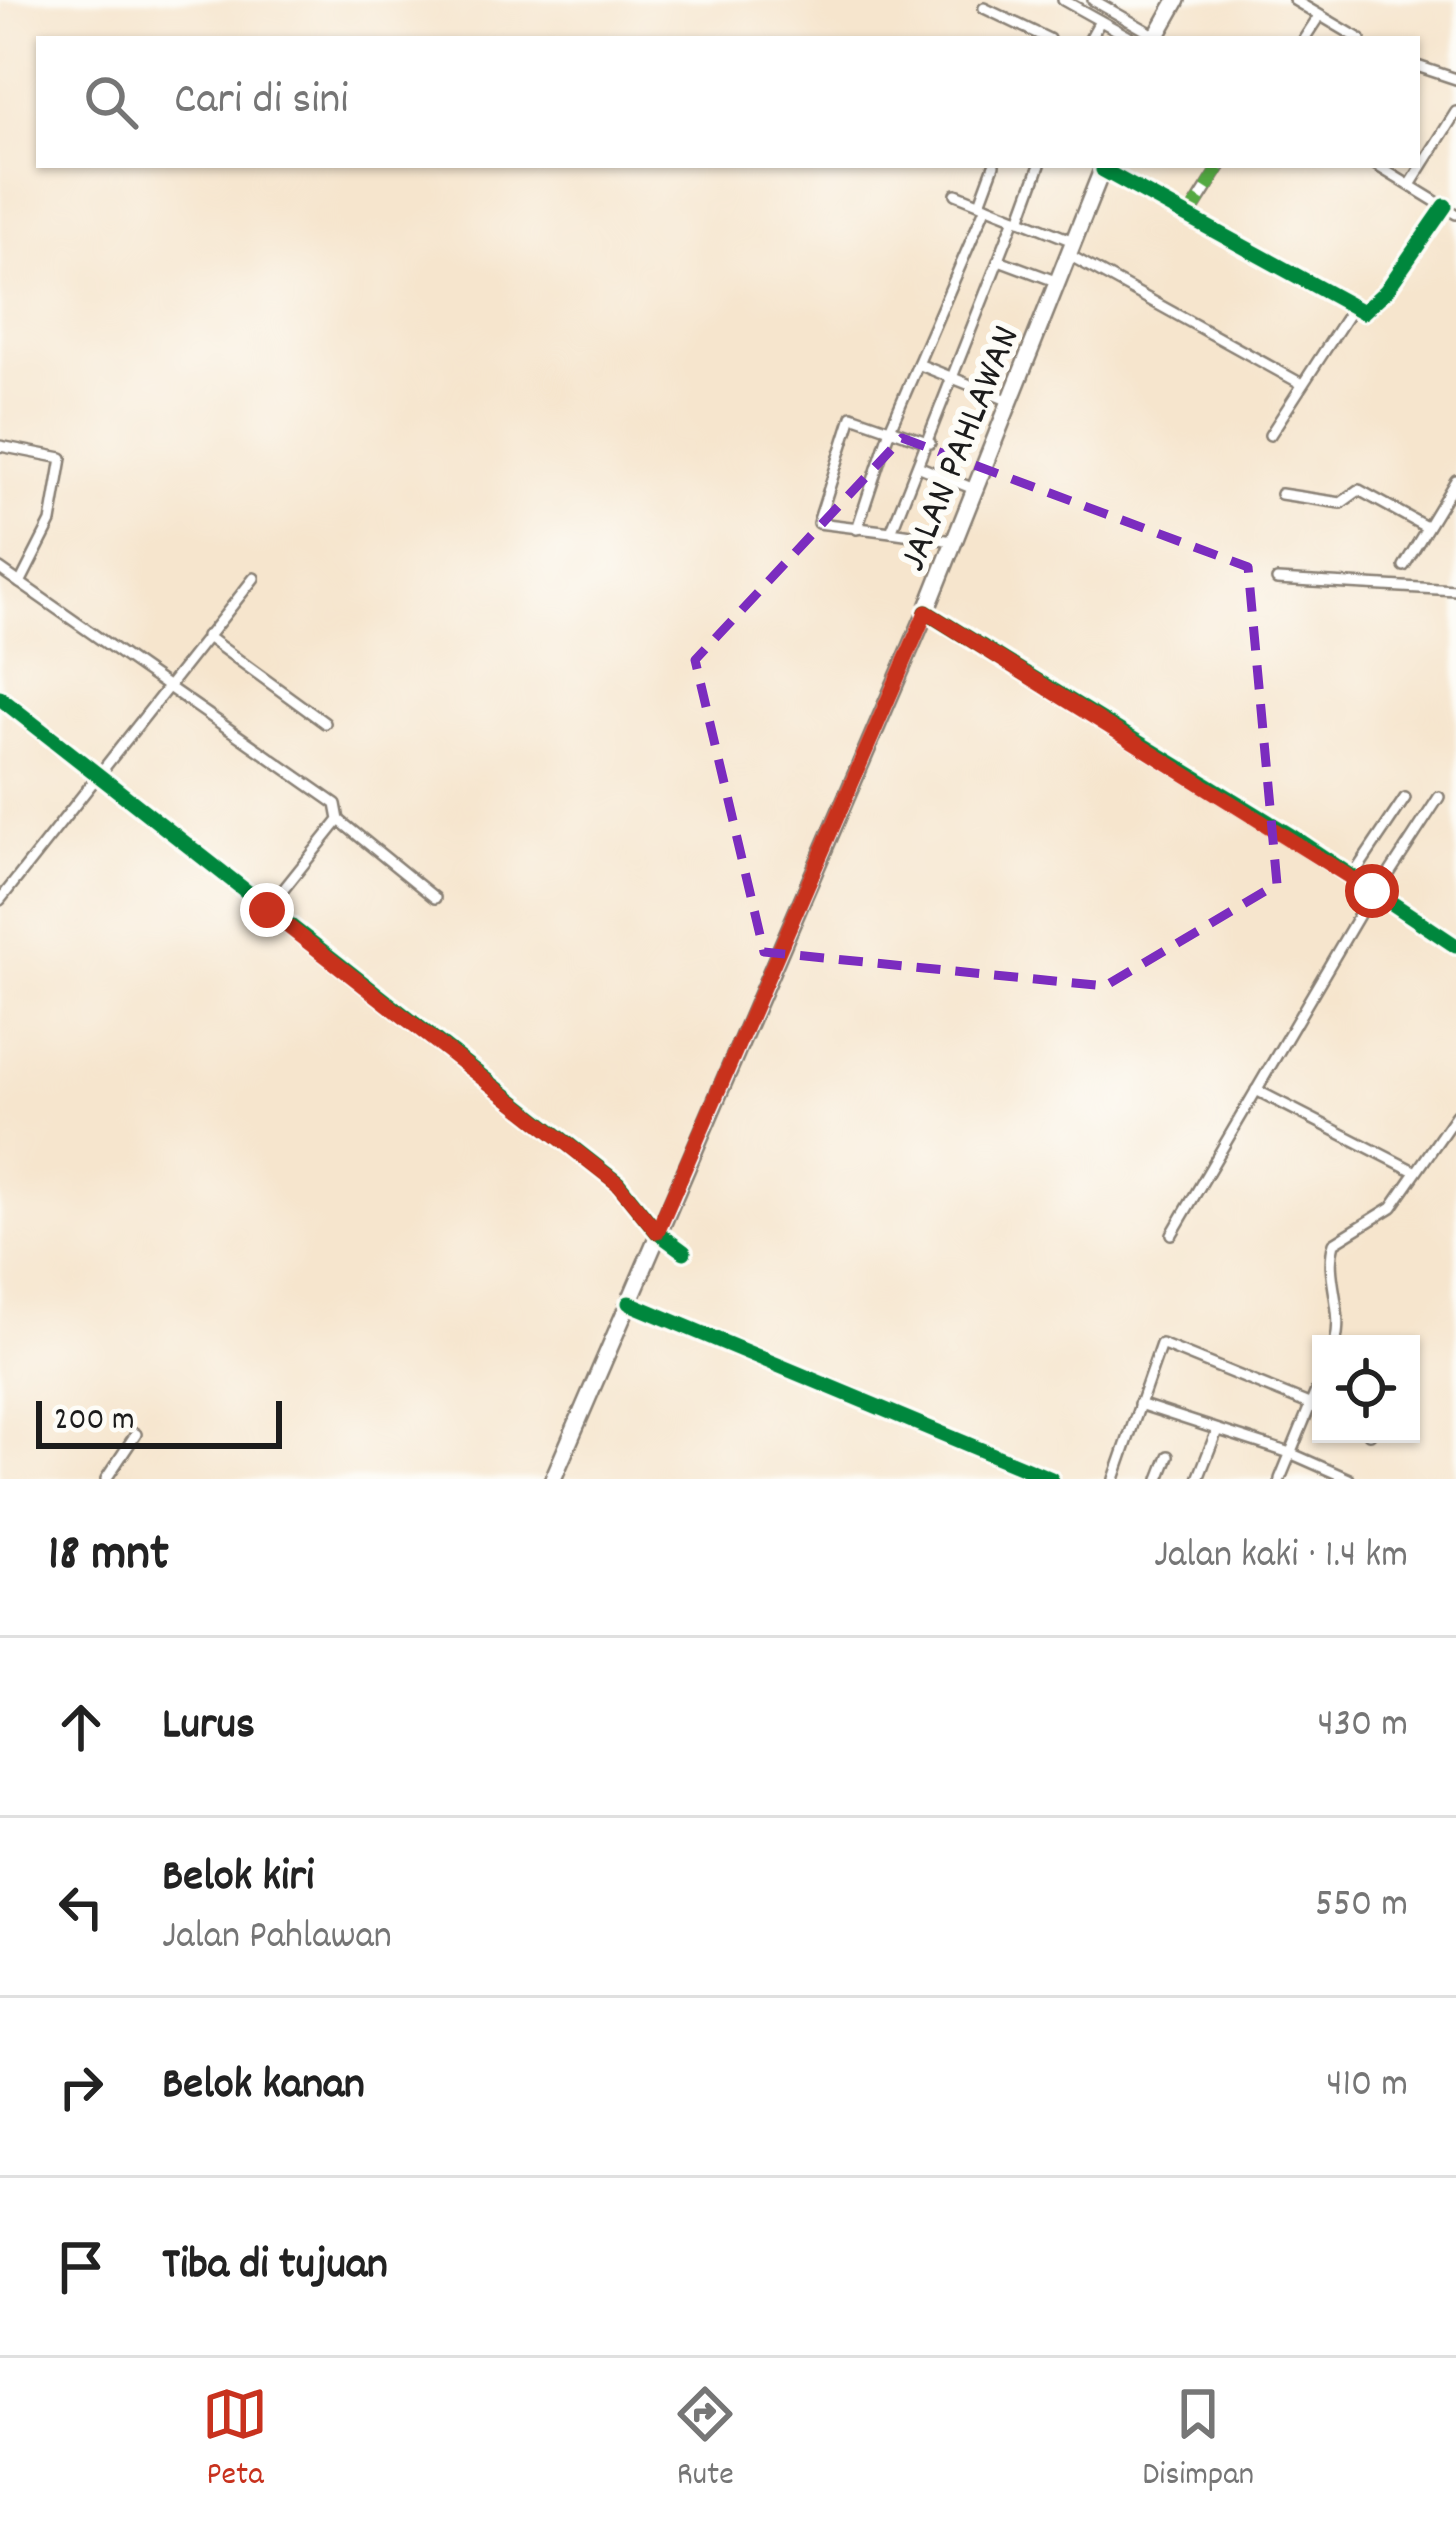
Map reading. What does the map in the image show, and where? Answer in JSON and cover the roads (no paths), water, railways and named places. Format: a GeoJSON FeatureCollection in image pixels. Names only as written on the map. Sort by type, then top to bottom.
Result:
{"type":"FeatureCollection","features":[{"type":"Feature","properties":{"kind":"main road"},"geometry":{"type":"LineString","coordinates":[[1159,36],[1177,0]]}},
{"type":"Feature","properties":{"kind":"main road","name":"JALAN PAHLAWAN"},"geometry":{"type":"LineString","coordinates":[[553,1479],[926,612],[1103,168]]}},
{"type":"Feature","properties":{"kind":"street"},"geometry":{"type":"LineString","coordinates":[[1063,0],[1128,36]]}},
{"type":"Feature","properties":{"kind":"street"},"geometry":{"type":"LineString","coordinates":[[1093,0],[1155,36]]}},
{"type":"Feature","properties":{"kind":"street"},"geometry":{"type":"LineString","coordinates":[[1294,0],[1355,36]]}},
{"type":"Feature","properties":{"kind":"street"},"geometry":{"type":"LineString","coordinates":[[984,8],[1043,36]]}},
{"type":"Feature","properties":{"kind":"street"},"geometry":{"type":"LineString","coordinates":[[1306,36],[1319,16]]}},
{"type":"Feature","properties":{"kind":"street"},"geometry":{"type":"LineString","coordinates":[[1092,36],[1100,21]]}},
{"type":"Feature","properties":{"kind":"street"},"geometry":{"type":"LineString","coordinates":[[1420,67],[1456,79]]}},
{"type":"Feature","properties":{"kind":"street"},"geometry":{"type":"LineString","coordinates":[[1410,185],[1456,112]]}},
{"type":"Feature","properties":{"kind":"street"},"geometry":{"type":"LineString","coordinates":[[857,529],[890,429],[983,205],[993,168]]}},
{"type":"Feature","properties":{"kind":"street"},"geometry":{"type":"LineString","coordinates":[[891,532],[1039,168]]}},
{"type":"Feature","properties":{"kind":"street"},"geometry":{"type":"LineString","coordinates":[[1105,168],[1187,219],[1364,312],[1445,206]]}},
{"type":"Feature","properties":{"kind":"street"},"geometry":{"type":"LineString","coordinates":[[1187,219],[1219,168]]}},
{"type":"Feature","properties":{"kind":"street"},"geometry":{"type":"LineString","coordinates":[[1381,168],[1456,214]]}},
{"type":"Feature","properties":{"kind":"street"},"geometry":{"type":"LineString","coordinates":[[956,194],[1018,219],[1071,248],[1302,384]]}},
{"type":"Feature","properties":{"kind":"street"},"geometry":{"type":"LineString","coordinates":[[999,260],[1058,282]]}},
{"type":"Feature","properties":{"kind":"street"},"geometry":{"type":"LineString","coordinates":[[1270,435],[1352,308]]}},
{"type":"Feature","properties":{"kind":"street"},"geometry":{"type":"LineString","coordinates":[[918,364],[1010,400]]}},
{"type":"Feature","properties":{"kind":"street"},"geometry":{"type":"LineString","coordinates":[[930,443],[854,415],[827,484],[818,523],[953,541]]}},
{"type":"Feature","properties":{"kind":"street"},"geometry":{"type":"LineString","coordinates":[[0,446],[62,458],[51,522],[20,583]]}},
{"type":"Feature","properties":{"kind":"street"},"geometry":{"type":"LineString","coordinates":[[920,467],[974,489]]}},
{"type":"Feature","properties":{"kind":"street"},"geometry":{"type":"LineString","coordinates":[[1404,566],[1456,480]]}},
{"type":"Feature","properties":{"kind":"street"},"geometry":{"type":"LineString","coordinates":[[1281,494],[1341,503],[1359,490],[1426,527]]}},
{"type":"Feature","properties":{"kind":"street"},"geometry":{"type":"LineString","coordinates":[[0,569],[336,804],[339,820],[435,898]]}},
{"type":"Feature","properties":{"kind":"street"},"geometry":{"type":"LineString","coordinates":[[0,900],[254,578]]}},
{"type":"Feature","properties":{"kind":"street"},"geometry":{"type":"LineString","coordinates":[[1277,580],[1456,590]]}},
{"type":"Feature","properties":{"kind":"street"},"geometry":{"type":"LineString","coordinates":[[926,612],[1456,946]]}},
{"type":"Feature","properties":{"kind":"street"},"geometry":{"type":"LineString","coordinates":[[206,636],[325,723]]}},
{"type":"Feature","properties":{"kind":"street"},"geometry":{"type":"LineString","coordinates":[[0,698],[617,1183],[657,1232],[684,1252]]}},
{"type":"Feature","properties":{"kind":"street"},"geometry":{"type":"LineString","coordinates":[[1172,1234],[1374,892],[1439,797]]}},
{"type":"Feature","properties":{"kind":"street"},"geometry":{"type":"LineString","coordinates":[[1352,877],[1405,798]]}},
{"type":"Feature","properties":{"kind":"street"},"geometry":{"type":"LineString","coordinates":[[267,910],[339,820]]}},
{"type":"Feature","properties":{"kind":"street"},"geometry":{"type":"LineString","coordinates":[[1256,1090],[1416,1172]]}},
{"type":"Feature","properties":{"kind":"street"},"geometry":{"type":"LineString","coordinates":[[1336,1335],[1340,1307],[1330,1259],[1334,1243],[1392,1207],[1456,1115]]}},
{"type":"Feature","properties":{"kind":"street"},"geometry":{"type":"LineString","coordinates":[[629,1303],[1051,1479]]}},
{"type":"Feature","properties":{"kind":"street"},"geometry":{"type":"LineString","coordinates":[[1114,1479],[1164,1344],[1312,1404]]}},
{"type":"Feature","properties":{"kind":"street"},"geometry":{"type":"LineString","coordinates":[[1139,1405],[1290,1453],[1349,1479]]}},
{"type":"Feature","properties":{"kind":"street"},"geometry":{"type":"LineString","coordinates":[[1280,1479],[1312,1413]]}},
{"type":"Feature","properties":{"kind":"street"},"geometry":{"type":"LineString","coordinates":[[1198,1479],[1216,1433]]}},
{"type":"Feature","properties":{"kind":"street"},"geometry":{"type":"LineString","coordinates":[[106,1479],[136,1434]]}},
{"type":"Feature","properties":{"kind":"street"},"geometry":{"type":"LineString","coordinates":[[1159,1479],[1168,1456]]}}]}
